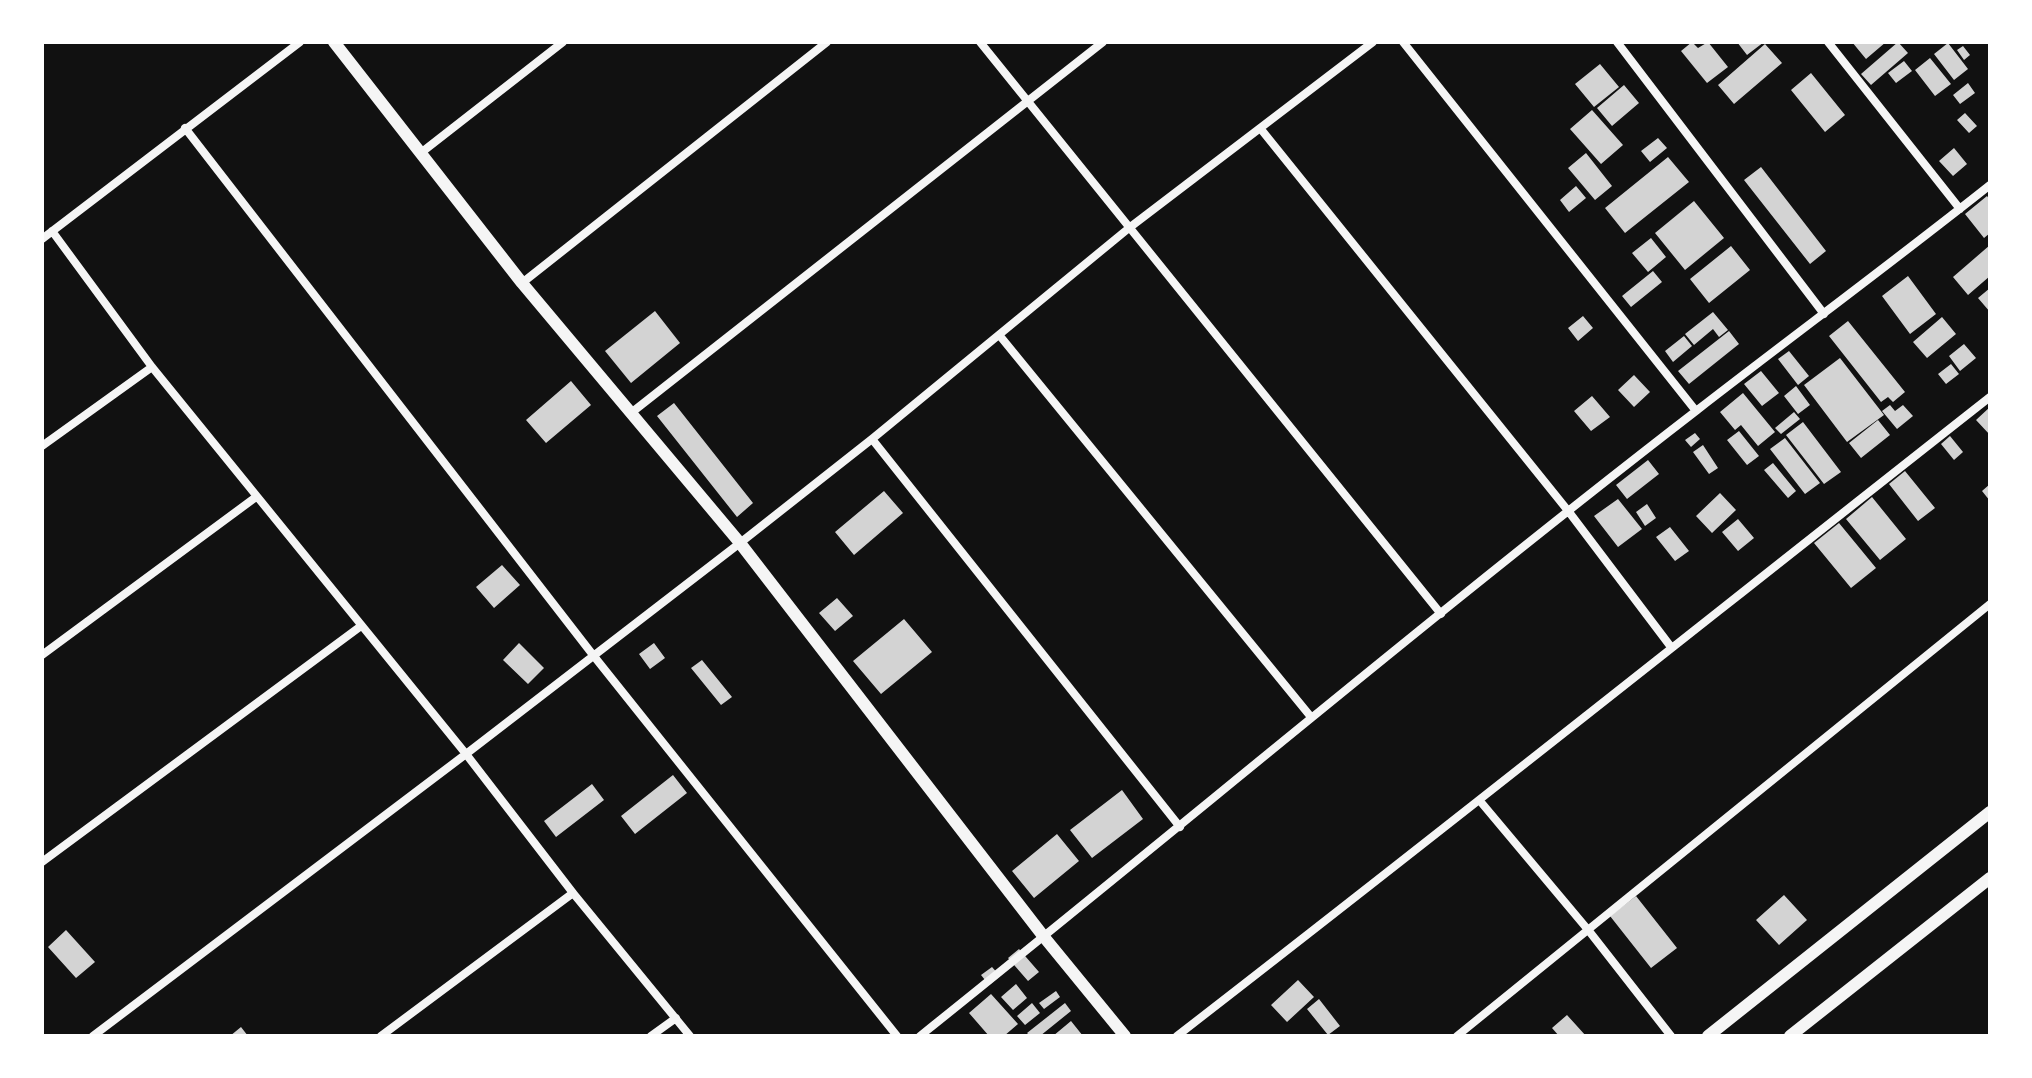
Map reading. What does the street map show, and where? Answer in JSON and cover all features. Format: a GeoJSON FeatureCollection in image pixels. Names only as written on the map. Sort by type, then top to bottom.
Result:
{"type":"FeatureCollection","features":[{"type":"Feature","properties":{"kind":"main road"},"geometry":{"type":"LineString","coordinates":[[334,42],[522,283],[740,543],[1044,937],[1125,1036]]}},
{"type":"Feature","properties":{"kind":"main road"},"geometry":{"type":"LineString","coordinates":[[1708,1036],[1990,812]]}},
{"type":"Feature","properties":{"kind":"main road"},"geometry":{"type":"LineString","coordinates":[[1790,1036],[1990,878]]}},
{"type":"Feature","properties":{"kind":"street"},"geometry":{"type":"LineString","coordinates":[[42,239],[300,42]]}},
{"type":"Feature","properties":{"kind":"street"},"geometry":{"type":"LineString","coordinates":[[422,152],[563,42]]}},
{"type":"Feature","properties":{"kind":"street"},"geometry":{"type":"LineString","coordinates":[[522,283],[827,42]]}},
{"type":"Feature","properties":{"kind":"street"},"geometry":{"type":"LineString","coordinates":[[980,42],[1441,614]]}},
{"type":"Feature","properties":{"kind":"street"},"geometry":{"type":"LineString","coordinates":[[631,413],[1103,42]]}},
{"type":"Feature","properties":{"kind":"street"},"geometry":{"type":"LineString","coordinates":[[93,1036],[740,543],[1000,336],[1129,228],[1373,42]]}},
{"type":"Feature","properties":{"kind":"street"},"geometry":{"type":"LineString","coordinates":[[1403,42],[1696,411]]}},
{"type":"Feature","properties":{"kind":"street"},"geometry":{"type":"LineString","coordinates":[[1617,42],[1824,314]]}},
{"type":"Feature","properties":{"kind":"street"},"geometry":{"type":"LineString","coordinates":[[1828,42],[1960,209]]}},
{"type":"Feature","properties":{"kind":"street"},"geometry":{"type":"LineString","coordinates":[[185,128],[593,655],[897,1036]]}},
{"type":"Feature","properties":{"kind":"street"},"geometry":{"type":"LineString","coordinates":[[1260,128],[1569,512],[1671,647]]}},
{"type":"Feature","properties":{"kind":"street"},"geometry":{"type":"LineString","coordinates":[[920,1036],[1180,827],[1311,717],[1696,411],[1990,185]]}},
{"type":"Feature","properties":{"kind":"street"},"geometry":{"type":"LineString","coordinates":[[52,231],[152,367],[690,1036]]}},
{"type":"Feature","properties":{"kind":"street"},"geometry":{"type":"LineString","coordinates":[[1000,336],[1311,717]]}},
{"type":"Feature","properties":{"kind":"street"},"geometry":{"type":"LineString","coordinates":[[42,446],[152,367]]}},
{"type":"Feature","properties":{"kind":"street"},"geometry":{"type":"LineString","coordinates":[[1177,1036],[1480,801],[1990,397]]}},
{"type":"Feature","properties":{"kind":"street"},"geometry":{"type":"LineString","coordinates":[[872,439],[1180,827]]}},
{"type":"Feature","properties":{"kind":"street"},"geometry":{"type":"LineString","coordinates":[[42,655],[256,497]]}},
{"type":"Feature","properties":{"kind":"street"},"geometry":{"type":"LineString","coordinates":[[1457,1036],[1990,604]]}},
{"type":"Feature","properties":{"kind":"street"},"geometry":{"type":"LineString","coordinates":[[42,862],[361,626]]}},
{"type":"Feature","properties":{"kind":"street"},"geometry":{"type":"LineString","coordinates":[[1480,801],[1589,931],[1671,1036]]}},
{"type":"Feature","properties":{"kind":"street"},"geometry":{"type":"LineString","coordinates":[[381,1036],[573,893]]}},
{"type":"Feature","properties":{"kind":"street"},"geometry":{"type":"LineString","coordinates":[[651,1036],[676,1018]]}},
{"type":"Feature","properties":{"kind":"building"},"geometry":{"type":"Polygon","coordinates":[[[1692,42],[1698,48],[1708,42],[1728,67],[1707,83],[1681,51],[1692,42]]]}},
{"type":"Feature","properties":{"kind":"building"},"geometry":{"type":"Polygon","coordinates":[[[1737,42],[1764,42],[1747,55],[1737,42]]]}},
{"type":"Feature","properties":{"kind":"building"},"geometry":{"type":"Polygon","coordinates":[[[1852,42],[1886,42],[1866,59],[1852,42]]]}},
{"type":"Feature","properties":{"kind":"building"},"geometry":{"type":"Polygon","coordinates":[[[1898,42],[1908,53],[1871,85],[1861,74],[1898,42]]]}},
{"type":"Feature","properties":{"kind":"building"},"geometry":{"type":"Polygon","coordinates":[[[1948,43],[1968,69],[1954,80],[1934,54],[1948,43]]]}},
{"type":"Feature","properties":{"kind":"building"},"geometry":{"type":"Polygon","coordinates":[[[1765,44],[1782,63],[1734,104],[1718,85],[1765,44]]]}},
{"type":"Feature","properties":{"kind":"building"},"geometry":{"type":"Polygon","coordinates":[[[1963,46],[1970,55],[1964,60],[1957,50],[1963,46]]]}},
{"type":"Feature","properties":{"kind":"building"},"geometry":{"type":"Polygon","coordinates":[[[1930,58],[1951,84],[1935,96],[1915,70],[1930,58]]]}},
{"type":"Feature","properties":{"kind":"building"},"geometry":{"type":"Polygon","coordinates":[[[1904,61],[1912,71],[1896,83],[1888,73],[1904,61]]]}},
{"type":"Feature","properties":{"kind":"building"},"geometry":{"type":"Polygon","coordinates":[[[1600,64],[1619,87],[1594,107],[1575,84],[1600,64]]]}},
{"type":"Feature","properties":{"kind":"building"},"geometry":{"type":"Polygon","coordinates":[[[1811,73],[1845,115],[1825,132],[1791,90],[1811,73]]]}},
{"type":"Feature","properties":{"kind":"building"},"geometry":{"type":"Polygon","coordinates":[[[1968,83],[1975,93],[1960,104],[1953,95],[1968,83]]]}},
{"type":"Feature","properties":{"kind":"building"},"geometry":{"type":"Polygon","coordinates":[[[1624,85],[1639,103],[1612,126],[1597,108],[1624,85]]]}},
{"type":"Feature","properties":{"kind":"building"},"geometry":{"type":"Polygon","coordinates":[[[1592,110],[1623,145],[1601,164],[1570,129],[1592,110]]]}},
{"type":"Feature","properties":{"kind":"building"},"geometry":{"type":"Polygon","coordinates":[[[1965,113],[1977,126],[1969,133],[1957,120],[1965,113]]]}},
{"type":"Feature","properties":{"kind":"building"},"geometry":{"type":"Polygon","coordinates":[[[1658,138],[1667,148],[1650,162],[1641,151],[1658,138]]]}},
{"type":"Feature","properties":{"kind":"building"},"geometry":{"type":"Polygon","coordinates":[[[1954,148],[1967,164],[1953,176],[1939,161],[1954,148]]]}},
{"type":"Feature","properties":{"kind":"building"},"geometry":{"type":"Polygon","coordinates":[[[1586,153],[1612,186],[1595,200],[1568,168],[1586,153]]]}},
{"type":"Feature","properties":{"kind":"building"},"geometry":{"type":"Polygon","coordinates":[[[1668,157],[1689,182],[1625,233],[1605,208],[1668,157]]]}},
{"type":"Feature","properties":{"kind":"building"},"geometry":{"type":"Polygon","coordinates":[[[1761,167],[1826,251],[1810,264],[1744,180],[1761,167]]]}},
{"type":"Feature","properties":{"kind":"building"},"geometry":{"type":"Polygon","coordinates":[[[1576,186],[1586,198],[1569,212],[1560,200],[1576,186]]]}},
{"type":"Feature","properties":{"kind":"building"},"geometry":{"type":"Polygon","coordinates":[[[1987,196],[1990,200],[1990,233],[1984,238],[1965,214],[1987,196]]]}},
{"type":"Feature","properties":{"kind":"building"},"geometry":{"type":"Polygon","coordinates":[[[1694,201],[1724,238],[1685,270],[1655,233],[1694,201]]]}},
{"type":"Feature","properties":{"kind":"building"},"geometry":{"type":"Polygon","coordinates":[[[1651,238],[1666,257],[1648,272],[1632,253],[1651,238]]]}},
{"type":"Feature","properties":{"kind":"building"},"geometry":{"type":"Polygon","coordinates":[[[1990,245],[1990,276],[1968,295],[1953,277],[1990,245]]]}},
{"type":"Feature","properties":{"kind":"building"},"geometry":{"type":"Polygon","coordinates":[[[1731,246],[1750,270],[1709,303],[1690,279],[1731,246]]]}},
{"type":"Feature","properties":{"kind":"building"},"geometry":{"type":"Polygon","coordinates":[[[1653,271],[1662,282],[1631,307],[1622,296],[1653,271]]]}},
{"type":"Feature","properties":{"kind":"building"},"geometry":{"type":"Polygon","coordinates":[[[1908,276],[1936,314],[1910,334],[1882,296],[1908,276]]]}},
{"type":"Feature","properties":{"kind":"building"},"geometry":{"type":"Polygon","coordinates":[[[1990,288],[1990,312],[1978,298],[1990,288]]]}},
{"type":"Feature","properties":{"kind":"building"},"geometry":{"type":"Polygon","coordinates":[[[655,311],[680,343],[631,383],[605,351],[655,311]]]}},
{"type":"Feature","properties":{"kind":"building"},"geometry":{"type":"Polygon","coordinates":[[[1713,312],[1728,330],[1719,337],[1713,329],[1694,345],[1685,334],[1713,312]]]}},
{"type":"Feature","properties":{"kind":"building"},"geometry":{"type":"Polygon","coordinates":[[[1583,316],[1593,328],[1578,341],[1568,328],[1583,316]]]}},
{"type":"Feature","properties":{"kind":"building"},"geometry":{"type":"Polygon","coordinates":[[[1942,317],[1956,334],[1927,358],[1913,342],[1942,317]]]}},
{"type":"Feature","properties":{"kind":"building"},"geometry":{"type":"Polygon","coordinates":[[[1848,321],[1905,392],[1893,402],[1888,397],[1881,402],[1829,336],[1848,321]]]}},
{"type":"Feature","properties":{"kind":"building"},"geometry":{"type":"Polygon","coordinates":[[[1729,331],[1739,344],[1689,384],[1678,371],[1729,331]]]}},
{"type":"Feature","properties":{"kind":"building"},"geometry":{"type":"Polygon","coordinates":[[[1684,336],[1692,346],[1673,362],[1665,351],[1684,336]]]}},
{"type":"Feature","properties":{"kind":"building"},"geometry":{"type":"Polygon","coordinates":[[[1964,344],[1976,358],[1960,371],[1949,356],[1964,344]]]}},
{"type":"Feature","properties":{"kind":"building"},"geometry":{"type":"Polygon","coordinates":[[[1789,351],[1809,376],[1798,385],[1778,359],[1789,351]]]}},
{"type":"Feature","properties":{"kind":"building"},"geometry":{"type":"Polygon","coordinates":[[[1840,358],[1884,415],[1847,442],[1804,385],[1840,358]]]}},
{"type":"Feature","properties":{"kind":"building"},"geometry":{"type":"Polygon","coordinates":[[[1951,364],[1959,374],[1946,384],[1938,374],[1951,364]]]}},
{"type":"Feature","properties":{"kind":"building"},"geometry":{"type":"Polygon","coordinates":[[[1761,371],[1779,393],[1762,406],[1744,384],[1761,371]]]}},
{"type":"Feature","properties":{"kind":"building"},"geometry":{"type":"Polygon","coordinates":[[[1634,375],[1650,392],[1634,407],[1618,390],[1634,375]]]}},
{"type":"Feature","properties":{"kind":"building"},"geometry":{"type":"Polygon","coordinates":[[[571,381],[591,405],[546,443],[526,420],[571,381]]]}},
{"type":"Feature","properties":{"kind":"building"},"geometry":{"type":"Polygon","coordinates":[[[1796,386],[1810,405],[1798,414],[1784,396],[1796,386]]]}},
{"type":"Feature","properties":{"kind":"building"},"geometry":{"type":"Polygon","coordinates":[[[1743,393],[1775,432],[1758,446],[1741,425],[1735,430],[1720,412],[1743,393]]]}},
{"type":"Feature","properties":{"kind":"building"},"geometry":{"type":"Polygon","coordinates":[[[1592,396],[1610,417],[1591,431],[1574,411],[1592,396]]]}},
{"type":"Feature","properties":{"kind":"building"},"geometry":{"type":"Polygon","coordinates":[[[674,403],[753,503],[737,517],[657,416],[674,403]]]}},
{"type":"Feature","properties":{"kind":"building"},"geometry":{"type":"Polygon","coordinates":[[[1890,405],[1895,411],[1903,405],[1913,416],[1897,429],[1882,411],[1890,405]]]}},
{"type":"Feature","properties":{"kind":"building"},"geometry":{"type":"Polygon","coordinates":[[[1990,407],[1990,435],[1976,420],[1990,407]]]}},
{"type":"Feature","properties":{"kind":"building"},"geometry":{"type":"Polygon","coordinates":[[[1794,412],[1800,419],[1781,434],[1775,428],[1794,412]]]}},
{"type":"Feature","properties":{"kind":"building"},"geometry":{"type":"Polygon","coordinates":[[[1878,420],[1890,435],[1861,458],[1849,443],[1878,420]]]}},
{"type":"Feature","properties":{"kind":"building"},"geometry":{"type":"Polygon","coordinates":[[[1803,422],[1841,472],[1824,484],[1786,435],[1803,422]]]}},
{"type":"Feature","properties":{"kind":"building"},"geometry":{"type":"Polygon","coordinates":[[[1739,431],[1759,456],[1747,465],[1727,440],[1739,431]]]}},
{"type":"Feature","properties":{"kind":"building"},"geometry":{"type":"Polygon","coordinates":[[[1695,433],[1700,439],[1691,447],[1685,440],[1695,433]]]}},
{"type":"Feature","properties":{"kind":"building"},"geometry":{"type":"Polygon","coordinates":[[[1950,436],[1963,452],[1954,460],[1941,444],[1950,436]]]}},
{"type":"Feature","properties":{"kind":"building"},"geometry":{"type":"Polygon","coordinates":[[[1785,438],[1820,483],[1805,494],[1770,449],[1785,438]]]}},
{"type":"Feature","properties":{"kind":"building"},"geometry":{"type":"Polygon","coordinates":[[[1703,445],[1718,468],[1709,474],[1693,452],[1703,445]]]}},
{"type":"Feature","properties":{"kind":"building"},"geometry":{"type":"Polygon","coordinates":[[[1648,460],[1659,474],[1627,499],[1616,485],[1648,460]]]}},
{"type":"Feature","properties":{"kind":"building"},"geometry":{"type":"Polygon","coordinates":[[[1773,463],[1796,491],[1788,498],[1764,470],[1773,463]]]}},
{"type":"Feature","properties":{"kind":"building"},"geometry":{"type":"Polygon","coordinates":[[[1905,471],[1935,508],[1918,521],[1889,484],[1905,471]]]}},
{"type":"Feature","properties":{"kind":"building"},"geometry":{"type":"Polygon","coordinates":[[[1990,484],[1990,501],[1982,491],[1990,484]]]}},
{"type":"Feature","properties":{"kind":"building"},"geometry":{"type":"Polygon","coordinates":[[[884,491],[903,513],[854,555],[835,532],[884,491]]]}},
{"type":"Feature","properties":{"kind":"building"},"geometry":{"type":"Polygon","coordinates":[[[1720,493],[1736,510],[1712,533],[1696,516],[1720,493]]]}},
{"type":"Feature","properties":{"kind":"building"},"geometry":{"type":"Polygon","coordinates":[[[1872,497],[1906,539],[1880,560],[1846,519],[1872,497]]]}},
{"type":"Feature","properties":{"kind":"building"},"geometry":{"type":"Polygon","coordinates":[[[1618,499],[1642,529],[1618,547],[1594,516],[1618,499]]]}},
{"type":"Feature","properties":{"kind":"building"},"geometry":{"type":"Polygon","coordinates":[[[1647,504],[1656,518],[1645,526],[1636,512],[1647,504]]]}},
{"type":"Feature","properties":{"kind":"building"},"geometry":{"type":"Polygon","coordinates":[[[1738,519],[1754,538],[1738,551],[1722,532],[1738,519]]]}},
{"type":"Feature","properties":{"kind":"building"},"geometry":{"type":"Polygon","coordinates":[[[1839,523],[1876,568],[1851,588],[1814,543],[1839,523]]]}},
{"type":"Feature","properties":{"kind":"building"},"geometry":{"type":"Polygon","coordinates":[[[1670,527],[1689,551],[1675,561],[1656,537],[1670,527]]]}},
{"type":"Feature","properties":{"kind":"building"},"geometry":{"type":"Polygon","coordinates":[[[502,565],[520,585],[494,608],[476,587],[502,565]]]}},
{"type":"Feature","properties":{"kind":"building"},"geometry":{"type":"Polygon","coordinates":[[[837,598],[853,616],[835,631],[819,613],[837,598]]]}},
{"type":"Feature","properties":{"kind":"building"},"geometry":{"type":"Polygon","coordinates":[[[904,619],[932,652],[881,694],[853,661],[904,619]]]}},
{"type":"Feature","properties":{"kind":"building"},"geometry":{"type":"Polygon","coordinates":[[[519,643],[544,668],[528,684],[503,660],[519,643]]]}},
{"type":"Feature","properties":{"kind":"building"},"geometry":{"type":"Polygon","coordinates":[[[654,643],[665,658],[650,669],[639,654],[654,643]]]}},
{"type":"Feature","properties":{"kind":"building"},"geometry":{"type":"Polygon","coordinates":[[[702,660],[732,697],[721,705],[691,668],[702,660]]]}},
{"type":"Feature","properties":{"kind":"building"},"geometry":{"type":"Polygon","coordinates":[[[673,775],[687,793],[635,834],[621,816],[673,775]]]}},
{"type":"Feature","properties":{"kind":"building"},"geometry":{"type":"Polygon","coordinates":[[[592,784],[604,800],[556,837],[544,821],[592,784]]]}},
{"type":"Feature","properties":{"kind":"building"},"geometry":{"type":"Polygon","coordinates":[[[1122,790],[1143,819],[1092,858],[1070,830],[1122,790]]]}},
{"type":"Feature","properties":{"kind":"building"},"geometry":{"type":"Polygon","coordinates":[[[1057,834],[1079,861],[1034,898],[1012,871],[1057,834]]]}},
{"type":"Feature","properties":{"kind":"building"},"geometry":{"type":"Polygon","coordinates":[[[1784,895],[1807,920],[1779,945],[1756,920],[1784,895]]]}},
{"type":"Feature","properties":{"kind":"building"},"geometry":{"type":"Polygon","coordinates":[[[1636,896],[1677,948],[1651,968],[1610,916],[1636,896]]]}},
{"type":"Feature","properties":{"kind":"building"},"geometry":{"type":"Polygon","coordinates":[[[66,930],[95,962],[76,978],[48,947],[66,930]]]}},
{"type":"Feature","properties":{"kind":"building"},"geometry":{"type":"Polygon","coordinates":[[[1019,949],[1039,972],[1028,981],[1008,958],[1019,949]]]}},
{"type":"Feature","properties":{"kind":"building"},"geometry":{"type":"Polygon","coordinates":[[[992,967],[1000,976],[989,985],[981,975],[992,967]]]}},
{"type":"Feature","properties":{"kind":"building"},"geometry":{"type":"Polygon","coordinates":[[[1298,980],[1314,997],[1287,1022],[1271,1005],[1298,980]]]}},
{"type":"Feature","properties":{"kind":"building"},"geometry":{"type":"Polygon","coordinates":[[[1016,984],[1027,998],[1013,1010],[1001,997],[1016,984]]]}},
{"type":"Feature","properties":{"kind":"building"},"geometry":{"type":"Polygon","coordinates":[[[1056,991],[1060,997],[1044,1009],[1039,1003],[1056,991]]]}},
{"type":"Feature","properties":{"kind":"building"},"geometry":{"type":"Polygon","coordinates":[[[991,994],[1018,1024],[1004,1036],[989,1036],[969,1013],[991,994]]]}},
{"type":"Feature","properties":{"kind":"building"},"geometry":{"type":"Polygon","coordinates":[[[1319,999],[1340,1026],[1328,1035],[1307,1009],[1319,999]]]}},
{"type":"Feature","properties":{"kind":"building"},"geometry":{"type":"Polygon","coordinates":[[[1032,1003],[1040,1013],[1025,1025],[1017,1016],[1032,1003]]]}},
{"type":"Feature","properties":{"kind":"building"},"geometry":{"type":"Polygon","coordinates":[[[1065,1003],[1071,1011],[1040,1036],[1027,1033],[1065,1003]]]}},
{"type":"Feature","properties":{"kind":"building"},"geometry":{"type":"Polygon","coordinates":[[[1567,1015],[1586,1036],[1559,1036],[1552,1028],[1567,1015]]]}},
{"type":"Feature","properties":{"kind":"building"},"geometry":{"type":"Polygon","coordinates":[[[1071,1021],[1083,1036],[1053,1036],[1071,1021]]]}},
{"type":"Feature","properties":{"kind":"building"},"geometry":{"type":"Polygon","coordinates":[[[241,1027],[248,1036],[230,1036],[241,1027]]]}}]}
